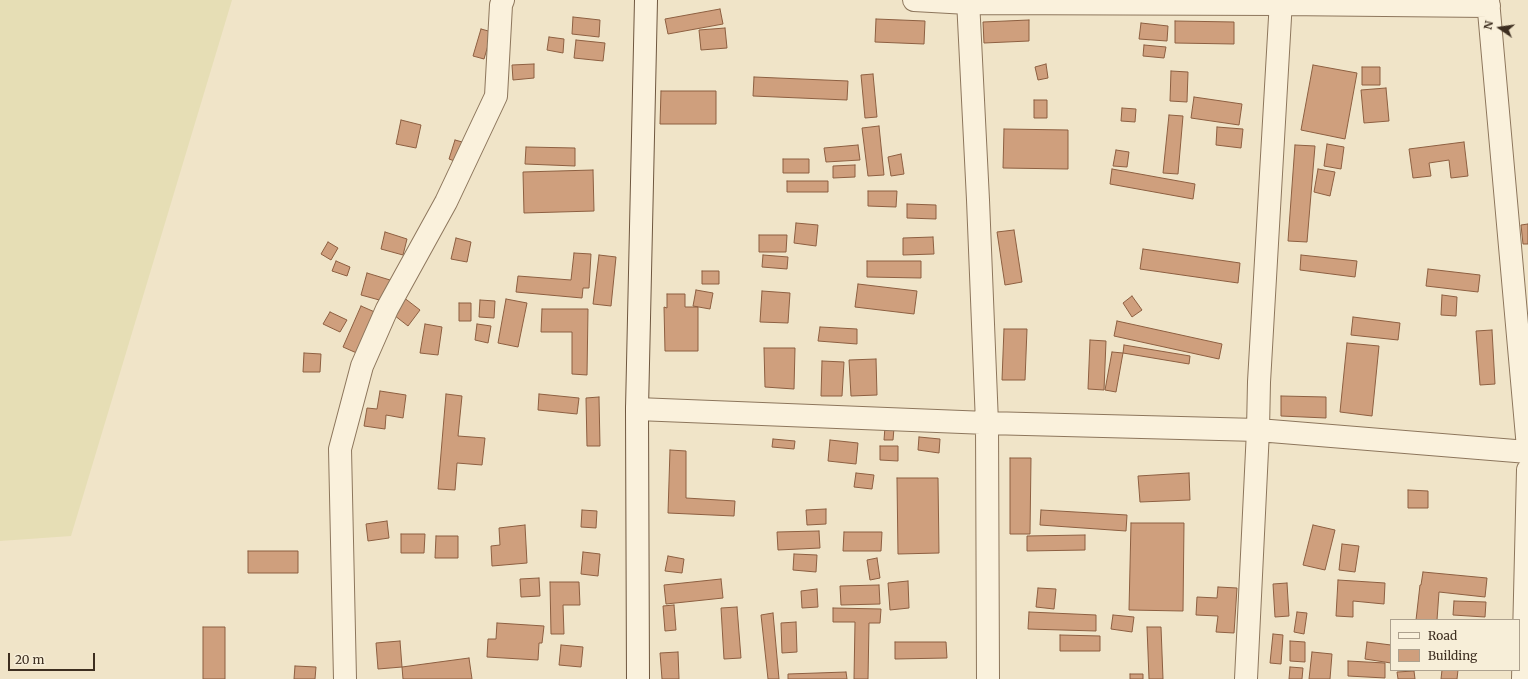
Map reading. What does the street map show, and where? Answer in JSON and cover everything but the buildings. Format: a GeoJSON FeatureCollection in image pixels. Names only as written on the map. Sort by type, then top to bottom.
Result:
{"type":"FeatureCollection","features":[{"type":"Feature","properties":{"kind":"street"},"geometry":{"type":"LineString","coordinates":[[346,679],[340,449],[362,366],[387,309],[446,202],[496,96],[501,5],[504,0]]}},
{"type":"Feature","properties":{"kind":"street"},"geometry":{"type":"LineString","coordinates":[[638,679],[637,409],[646,0]]}},
{"type":"Feature","properties":{"kind":"street"},"geometry":{"type":"LineString","coordinates":[[914,0],[968,2],[1488,3],[1528,448]]}},
{"type":"Feature","properties":{"kind":"street"},"geometry":{"type":"LineString","coordinates":[[968,2],[987,423],[988,679]]}},
{"type":"Feature","properties":{"kind":"street"},"geometry":{"type":"LineString","coordinates":[[1246,679],[1258,430],[1258,382],[1280,2]]}},
{"type":"Feature","properties":{"kind":"street"},"geometry":{"type":"LineString","coordinates":[[637,409],[987,423],[1258,430],[1528,452]]}},
{"type":"Feature","properties":{"kind":"street"},"geometry":{"type":"LineString","coordinates":[[1523,679],[1528,470]]}},
{"type":"Feature","properties":{"kind":"shaded area"},"geometry":{"type":"Polygon","coordinates":[[[0,0],[232,0],[71,536],[0,541],[0,0]]]}}]}
